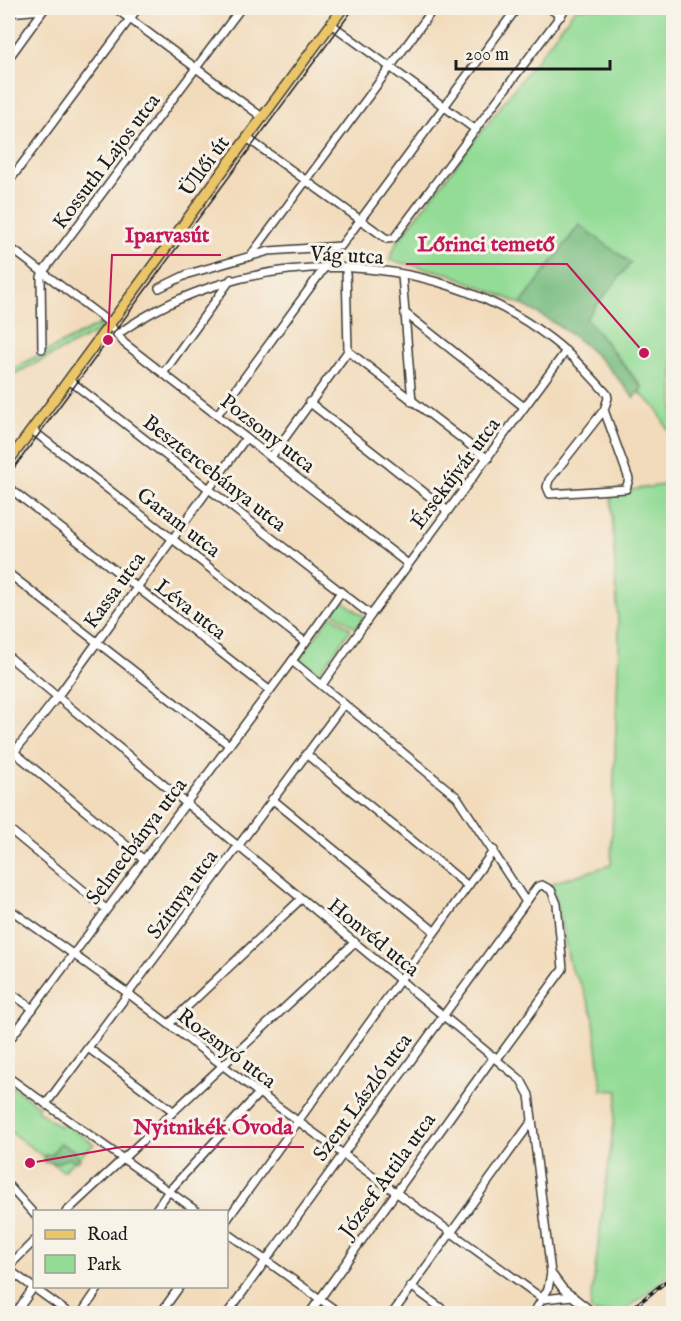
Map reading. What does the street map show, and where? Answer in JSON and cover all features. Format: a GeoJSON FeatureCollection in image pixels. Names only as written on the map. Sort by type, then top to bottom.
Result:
{"type":"FeatureCollection","features":[{"type":"Feature","properties":{"kind":"main road","name":"Üllői út"},"geometry":{"type":"LineString","coordinates":[[8,462],[343,8]]}},
{"type":"Feature","properties":{"kind":"street"},"geometry":{"type":"LineString","coordinates":[[115,8],[262,117]]}},
{"type":"Feature","properties":{"kind":"street"},"geometry":{"type":"LineString","coordinates":[[8,183],[138,8]]}},
{"type":"Feature","properties":{"kind":"street","name":"Kossuth Lajos utca"},"geometry":{"type":"LineString","coordinates":[[43,272],[241,8]]}},
{"type":"Feature","properties":{"kind":"street"},"geometry":{"type":"LineString","coordinates":[[251,255],[434,8]]}},
{"type":"Feature","properties":{"kind":"street"},"geometry":{"type":"LineString","coordinates":[[361,221],[517,8]]}},
{"type":"Feature","properties":{"kind":"street"},"geometry":{"type":"LineString","coordinates":[[549,8],[561,16]]}},
{"type":"Feature","properties":{"kind":"street"},"geometry":{"type":"LineString","coordinates":[[248,138],[390,240],[476,130],[566,8]]}},
{"type":"Feature","properties":{"kind":"street"},"geometry":{"type":"LineString","coordinates":[[8,13],[44,9]]}},
{"type":"Feature","properties":{"kind":"street"},"geometry":{"type":"LineString","coordinates":[[8,59],[44,9]]}},
{"type":"Feature","properties":{"kind":"street"},"geometry":{"type":"LineString","coordinates":[[331,24],[476,130]]}},
{"type":"Feature","properties":{"kind":"street","name":"Vág utca"},"geometry":{"type":"LineString","coordinates":[[159,288],[188,274],[251,255],[269,251],[341,246],[361,221]]}},
{"type":"Feature","properties":{"kind":"street","name":"Pozsony utca"},"geometry":{"type":"LineString","coordinates":[[8,246],[110,326],[124,343],[408,564]]}},
{"type":"Feature","properties":{"kind":"street"},"geometry":{"type":"LineString","coordinates":[[217,415],[325,267]]}},
{"type":"Feature","properties":{"kind":"street","name":"Vág utca"},"geometry":{"type":"LineString","coordinates":[[118,334],[198,292],[231,279],[325,267],[402,275],[441,284],[501,309],[549,338],[566,351],[607,394],[604,410]]}},
{"type":"Feature","properties":{"kind":"street"},"geometry":{"type":"LineString","coordinates":[[271,457],[348,351],[346,268]]}},
{"type":"Feature","properties":{"kind":"street"},"geometry":{"type":"LineString","coordinates":[[42,349],[41,277],[43,272]]}},
{"type":"Feature","properties":{"kind":"street"},"geometry":{"type":"LineString","coordinates":[[402,275],[412,402]]}},
{"type":"Feature","properties":{"kind":"street"},"geometry":{"type":"LineString","coordinates":[[164,372],[231,279]]}},
{"type":"Feature","properties":{"kind":"street"},"geometry":{"type":"LineString","coordinates":[[405,313],[524,407]]}},
{"type":"Feature","properties":{"kind":"street"},"geometry":{"type":"LineString","coordinates":[[348,351],[488,459]]}},
{"type":"Feature","properties":{"kind":"street","name":"Érsekújvár utca"},"geometry":{"type":"LineString","coordinates":[[322,685],[370,615],[566,351]]}},
{"type":"Feature","properties":{"kind":"street","name":"Besztercebánya utca"},"geometry":{"type":"LineString","coordinates":[[69,380],[370,615]]}},
{"type":"Feature","properties":{"kind":"street"},"geometry":{"type":"LineString","coordinates":[[309,402],[448,511]]}},
{"type":"Feature","properties":{"kind":"street"},"geometry":{"type":"LineString","coordinates":[[604,410],[629,479],[628,486],[626,489],[550,494],[547,487],[549,480],[604,410]]}},
{"type":"Feature","properties":{"kind":"street","name":"Garam utca"},"geometry":{"type":"LineString","coordinates":[[32,430],[305,642]]}},
{"type":"Feature","properties":{"kind":"street","name":"Kassa utca"},"geometry":{"type":"LineString","coordinates":[[8,760],[11,749],[58,696],[246,438]]}},
{"type":"Feature","properties":{"kind":"street","name":"Léva utca"},"geometry":{"type":"LineString","coordinates":[[8,488],[269,690]]}},
{"type":"Feature","properties":{"kind":"street"},"geometry":{"type":"LineString","coordinates":[[8,573],[229,745]]}},
{"type":"Feature","properties":{"kind":"street","name":"Selmecbánya utca"},"geometry":{"type":"LineString","coordinates":[[8,1042],[341,592]]}},
{"type":"Feature","properties":{"kind":"street","name":"Honvéd utca"},"geometry":{"type":"LineString","coordinates":[[8,656],[521,1080],[526,1088],[532,1121],[551,1273]]}},
{"type":"Feature","properties":{"kind":"street"},"geometry":{"type":"LineString","coordinates":[[292,661],[462,802],[526,902]]}},
{"type":"Feature","properties":{"kind":"street","name":"Szitnya utca"},"geometry":{"type":"LineString","coordinates":[[46,1104],[344,704]]}},
{"type":"Feature","properties":{"kind":"street"},"geometry":{"type":"LineString","coordinates":[[11,749],[143,859]]}},
{"type":"Feature","properties":{"kind":"street"},"geometry":{"type":"LineString","coordinates":[[306,754],[468,886]]}},
{"type":"Feature","properties":{"kind":"street"},"geometry":{"type":"LineString","coordinates":[[272,799],[435,931]]}},
{"type":"Feature","properties":{"kind":"street"},"geometry":{"type":"LineString","coordinates":[[8,828],[106,909]]}},
{"type":"Feature","properties":{"kind":"street"},"geometry":{"type":"LineString","coordinates":[[228,1218],[494,850]]}},
{"type":"Feature","properties":{"kind":"street","name":"József Attila utca"},"geometry":{"type":"LineString","coordinates":[[309,1314],[395,1192],[559,976],[565,963],[557,904],[551,890],[542,885],[537,887],[526,902]]}},
{"type":"Feature","properties":{"kind":"street"},"geometry":{"type":"LineString","coordinates":[[168,1024],[301,899]]}},
{"type":"Feature","properties":{"kind":"street","name":"Szent László utca"},"geometry":{"type":"LineString","coordinates":[[227,1314],[341,1152],[526,902]]}},
{"type":"Feature","properties":{"kind":"street","name":"Rozsnyó utca"},"geometry":{"type":"LineString","coordinates":[[8,908],[129,994],[259,1093],[543,1299]]}},
{"type":"Feature","properties":{"kind":"street"},"geometry":{"type":"LineString","coordinates":[[68,1210],[355,942]]}},
{"type":"Feature","properties":{"kind":"street"},"geometry":{"type":"LineString","coordinates":[[8,991],[33,1009]]}},
{"type":"Feature","properties":{"kind":"street"},"geometry":{"type":"LineString","coordinates":[[88,1048],[173,1111]]}},
{"type":"Feature","properties":{"kind":"street"},"geometry":{"type":"LineString","coordinates":[[8,1077],[195,1210]]}},
{"type":"Feature","properties":{"kind":"street"},"geometry":{"type":"LineString","coordinates":[[155,1210],[169,1191],[259,1093]]}},
{"type":"Feature","properties":{"kind":"street"},"geometry":{"type":"LineString","coordinates":[[392,1314],[532,1121]]}},
{"type":"Feature","properties":{"kind":"street"},"geometry":{"type":"LineString","coordinates":[[8,1185],[33,1213]]}},
{"type":"Feature","properties":{"kind":"street"},"geometry":{"type":"LineString","coordinates":[[228,1233],[340,1314]]}},
{"type":"Feature","properties":{"kind":"street"},"geometry":{"type":"LineString","coordinates":[[15,1314],[33,1287],[8,1268],[33,1242]]}},
{"type":"Feature","properties":{"kind":"street"},"geometry":{"type":"LineString","coordinates":[[533,1313],[543,1299],[551,1273],[573,1296],[595,1314]]}},
{"type":"Feature","properties":{"kind":"street"},"geometry":{"type":"LineString","coordinates":[[411,1286],[449,1314]]}},
{"type":"Feature","properties":{"kind":"street"},"geometry":{"type":"LineString","coordinates":[[34,1288],[70,1314]]}},
{"type":"Feature","properties":{"kind":"street"},"geometry":{"type":"LineString","coordinates":[[81,1314],[99,1288]]}},
{"type":"Feature","properties":{"kind":"street"},"geometry":{"type":"LineString","coordinates":[[160,1314],[179,1288]]}},
{"type":"Feature","properties":{"kind":"street"},"geometry":{"type":"LineString","coordinates":[[543,1299],[573,1296]]}},
{"type":"Feature","properties":{"kind":"green space"},"geometry":{"type":"Polygon","coordinates":[[[576,8],[673,8],[673,440],[657,409],[639,392],[642,387],[586,318],[580,225],[521,304],[450,274],[389,260],[397,242],[576,8]]]}},
{"type":"Feature","properties":{"kind":"green space"},"geometry":{"type":"Polygon","coordinates":[[[579,225],[631,263],[586,318],[642,388],[634,398],[596,355],[570,333],[521,304],[579,225]]]}},
{"type":"Feature","properties":{"kind":"green space"},"geometry":{"type":"Polygon","coordinates":[[[102,323],[98,332],[8,377],[8,371],[102,323]]]}},
{"type":"Feature","properties":{"kind":"green space"},"geometry":{"type":"Polygon","coordinates":[[[669,484],[674,497],[673,1272],[622,1313],[595,1313],[590,1309],[618,1091],[602,1090],[593,1014],[581,984],[571,970],[552,883],[611,865],[619,642],[611,493],[669,484]]]}},
{"type":"Feature","properties":{"kind":"green space"},"geometry":{"type":"Polygon","coordinates":[[[342,600],[364,617],[356,628],[333,612],[342,600]]]}},
{"type":"Feature","properties":{"kind":"green space"},"geometry":{"type":"Polygon","coordinates":[[[331,615],[351,629],[319,673],[299,659],[331,615]]]}},
{"type":"Feature","properties":{"kind":"green space"},"geometry":{"type":"Polygon","coordinates":[[[8,1084],[39,1106],[37,1110],[60,1127],[63,1123],[94,1144],[63,1171],[8,1130],[8,1084]]]}},
{"type":"Feature","properties":{"kind":"green space"},"geometry":{"type":"Polygon","coordinates":[[[60,1143],[74,1150],[80,1160],[76,1162],[69,1158],[57,1163],[43,1162],[45,1155],[51,1155],[60,1143]]]}},
{"type":"Feature","properties":{"kind":"tram line"},"geometry":{"type":"LineString","coordinates":[[8,476],[354,8]]}},
{"type":"Feature","properties":{"kind":"railway"},"geometry":{"type":"LineString","coordinates":[[625,1314],[674,1275]]}},
{"type":"Feature","properties":{"kind":"place","name":"Iparvasút"},"geometry":{"type":"Point","coordinates":[108,340]}},
{"type":"Feature","properties":{"kind":"place","name":"Lőrinci temető"},"geometry":{"type":"Point","coordinates":[644,353]}},
{"type":"Feature","properties":{"kind":"place","name":"Nyitnikék Óvoda"},"geometry":{"type":"Point","coordinates":[30,1163]}}]}
